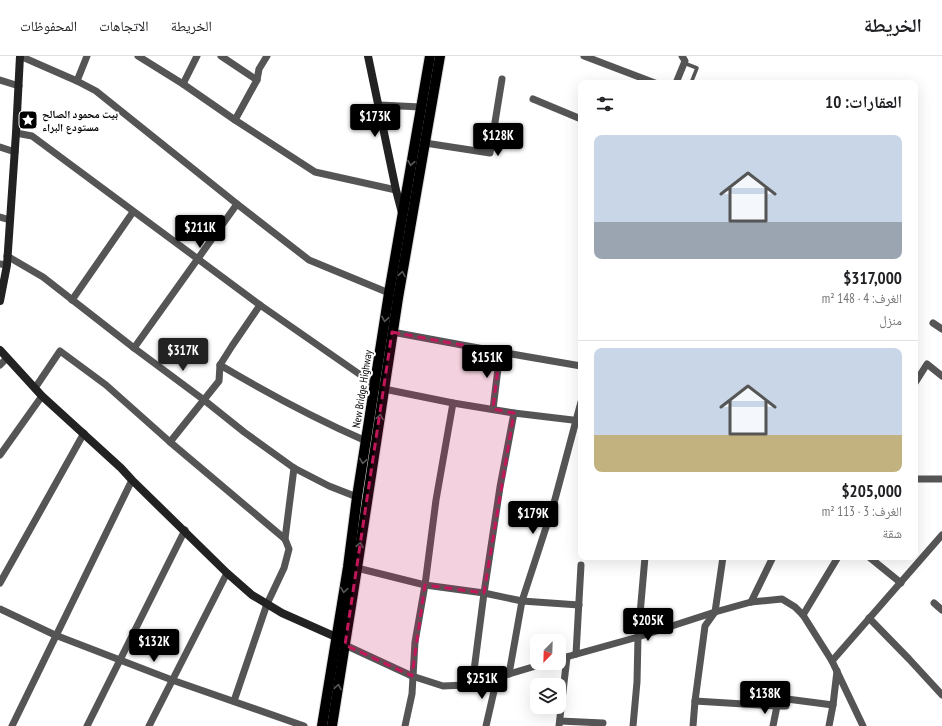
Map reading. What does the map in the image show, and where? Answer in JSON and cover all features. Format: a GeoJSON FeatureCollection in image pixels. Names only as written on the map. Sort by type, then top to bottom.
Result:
{"type":"FeatureCollection","features":[{"type":"Feature","properties":{"kind":"main road","name":"New Bridge Highway"},"geometry":{"type":"LineString","coordinates":[[332,726],[357,568],[389,293],[430,56]]}},
{"type":"Feature","properties":{"kind":"main road","name":"New Bridge Highway"},"geometry":{"type":"LineString","coordinates":[[322,726],[348,567],[366,441],[392,332],[440,56]]}},
{"type":"Feature","properties":{"kind":"street"},"geometry":{"type":"LineString","coordinates":[[0,301],[3,264],[7,256],[10,220],[20,56],[96,91],[309,260],[389,293]]}},
{"type":"Feature","properties":{"kind":"street"},"geometry":{"type":"LineString","coordinates":[[77,81],[87,56]]}},
{"type":"Feature","properties":{"kind":"street"},"geometry":{"type":"LineString","coordinates":[[138,56],[184,84],[235,120],[315,172],[396,190]]}},
{"type":"Feature","properties":{"kind":"street"},"geometry":{"type":"LineString","coordinates":[[184,84],[197,56]]}},
{"type":"Feature","properties":{"kind":"street"},"geometry":{"type":"LineString","coordinates":[[221,56],[256,80]]}},
{"type":"Feature","properties":{"kind":"street"},"geometry":{"type":"LineString","coordinates":[[235,120],[256,80],[259,69],[267,56]]}},
{"type":"Feature","properties":{"kind":"street"},"geometry":{"type":"LineString","coordinates":[[368,56],[402,216]]}},
{"type":"Feature","properties":{"kind":"street"},"geometry":{"type":"LineString","coordinates":[[584,56],[647,80]]}},
{"type":"Feature","properties":{"kind":"street"},"geometry":{"type":"LineString","coordinates":[[677,80],[683,60]]}},
{"type":"Feature","properties":{"kind":"street"},"geometry":{"type":"LineString","coordinates":[[425,143],[490,153],[502,79]]}},
{"type":"Feature","properties":{"kind":"street"},"geometry":{"type":"LineString","coordinates":[[0,80],[19,86]]}},
{"type":"Feature","properties":{"kind":"street"},"geometry":{"type":"LineString","coordinates":[[533,99],[578,118]]}},
{"type":"Feature","properties":{"kind":"street"},"geometry":{"type":"LineString","coordinates":[[378,105],[421,108]]}},
{"type":"Feature","properties":{"kind":"street"},"geometry":{"type":"LineString","coordinates":[[16,133],[32,136],[260,305],[379,387],[453,403],[514,413],[578,420]]}},
{"type":"Feature","properties":{"kind":"street"},"geometry":{"type":"LineString","coordinates":[[0,147],[15,152]]}},
{"type":"Feature","properties":{"kind":"street"},"geometry":{"type":"LineString","coordinates":[[134,348],[237,204]]}},
{"type":"Feature","properties":{"kind":"street"},"geometry":{"type":"LineString","coordinates":[[72,300],[133,212]]}},
{"type":"Feature","properties":{"kind":"street"},"geometry":{"type":"LineString","coordinates":[[0,217],[10,220]]}},
{"type":"Feature","properties":{"kind":"street"},"geometry":{"type":"LineString","coordinates":[[7,256],[43,277],[244,432],[294,468],[329,486],[357,496]]}},
{"type":"Feature","properties":{"kind":"street"},"geometry":{"type":"LineString","coordinates":[[170,442],[219,382],[220,366],[260,305]]}},
{"type":"Feature","properties":{"kind":"street"},"geometry":{"type":"LineString","coordinates":[[933,323],[942,329]]}},
{"type":"Feature","properties":{"kind":"street"},"geometry":{"type":"LineString","coordinates":[[392,332],[578,365]]}},
{"type":"Feature","properties":{"kind":"street"},"geometry":{"type":"LineString","coordinates":[[0,350],[42,396],[121,468],[252,595],[282,613],[336,638]]}},
{"type":"Feature","properties":{"kind":"street"},"geometry":{"type":"LineString","coordinates":[[35,388],[60,351],[106,385],[170,442],[285,539],[289,549],[284,568],[266,604],[234,702]]}},
{"type":"Feature","properties":{"kind":"street"},"geometry":{"type":"LineString","coordinates":[[493,409],[500,352]]}},
{"type":"Feature","properties":{"kind":"street"},"geometry":{"type":"LineString","coordinates":[[0,365],[7,358]]}},
{"type":"Feature","properties":{"kind":"street"},"geometry":{"type":"LineString","coordinates":[[918,378],[927,364],[942,376]]}},
{"type":"Feature","properties":{"kind":"street"},"geometry":{"type":"LineString","coordinates":[[220,366],[336,428],[366,441]]}},
{"type":"Feature","properties":{"kind":"street"},"geometry":{"type":"LineString","coordinates":[[0,455],[42,396]]}},
{"type":"Feature","properties":{"kind":"street"},"geometry":{"type":"LineString","coordinates":[[405,726],[412,694],[415,642],[425,585],[436,500],[453,403]]}},
{"type":"Feature","properties":{"kind":"street"},"geometry":{"type":"LineString","coordinates":[[472,686],[500,487],[514,413]]}},
{"type":"Feature","properties":{"kind":"street"},"geometry":{"type":"LineString","coordinates":[[509,674],[522,601],[578,423]]}},
{"type":"Feature","properties":{"kind":"street"},"geometry":{"type":"LineString","coordinates":[[0,583],[2,574],[84,433]]}},
{"type":"Feature","properties":{"kind":"street"},"geometry":{"type":"LineString","coordinates":[[285,539],[294,468]]}},
{"type":"Feature","properties":{"kind":"street"},"geometry":{"type":"LineString","coordinates":[[918,479],[942,479]]}},
{"type":"Feature","properties":{"kind":"street"},"geometry":{"type":"LineString","coordinates":[[12,726],[132,480]]}},
{"type":"Feature","properties":{"kind":"street"},"geometry":{"type":"LineString","coordinates":[[87,726],[184,530]]}},
{"type":"Feature","properties":{"kind":"street"},"geometry":{"type":"LineString","coordinates":[[832,661],[942,535]]}},
{"type":"Feature","properties":{"kind":"street"},"geometry":{"type":"LineString","coordinates":[[633,726],[644,560]]}},
{"type":"Feature","properties":{"kind":"street"},"geometry":{"type":"LineString","coordinates":[[693,726],[705,626],[715,612],[723,560]]}},
{"type":"Feature","properties":{"kind":"street"},"geometry":{"type":"LineString","coordinates":[[751,602],[772,560]]}},
{"type":"Feature","properties":{"kind":"street"},"geometry":{"type":"LineString","coordinates":[[803,615],[836,560]]}},
{"type":"Feature","properties":{"kind":"street"},"geometry":{"type":"LineString","coordinates":[[873,560],[901,583]]}},
{"type":"Feature","properties":{"kind":"street"},"geometry":{"type":"LineString","coordinates":[[576,654],[581,565]]}},
{"type":"Feature","properties":{"kind":"street"},"geometry":{"type":"LineString","coordinates":[[357,568],[425,585],[484,593],[522,601],[579,605]]}},
{"type":"Feature","properties":{"kind":"street"},"geometry":{"type":"LineString","coordinates":[[149,726],[228,573]]}},
{"type":"Feature","properties":{"kind":"street"},"geometry":{"type":"LineString","coordinates":[[602,723],[560,723],[567,657],[751,602],[782,599],[795,607],[803,615],[832,661],[863,726]]}},
{"type":"Feature","properties":{"kind":"street"},"geometry":{"type":"LineString","coordinates":[[934,603],[942,610]]}},
{"type":"Feature","properties":{"kind":"street"},"geometry":{"type":"LineString","coordinates":[[0,609],[55,636],[172,680],[304,726]]}},
{"type":"Feature","properties":{"kind":"street"},"geometry":{"type":"LineString","coordinates":[[869,618],[942,695]]}},
{"type":"Feature","properties":{"kind":"street"},"geometry":{"type":"LineString","coordinates":[[345,645],[412,676],[443,686],[472,686],[530,668]]}},
{"type":"Feature","properties":{"kind":"street"},"geometry":{"type":"LineString","coordinates":[[829,726],[837,671]]}},
{"type":"Feature","properties":{"kind":"street"},"geometry":{"type":"LineString","coordinates":[[486,726],[497,678]]}},
{"type":"Feature","properties":{"kind":"street"},"geometry":{"type":"LineString","coordinates":[[695,701],[786,706],[787,699],[833,705]]}},
{"type":"Feature","properties":{"kind":"street"},"geometry":{"type":"LineString","coordinates":[[773,726],[777,706]]}},
{"type":"Feature","properties":{"kind":"lane"},"geometry":{"type":"LineString","coordinates":[[683,60],[697,68],[692,80]]}},
{"type":"Feature","properties":{"kind":"highlighted area"},"geometry":{"type":"Polygon","coordinates":[[[392,332],[500,352],[493,409],[514,413],[484,593],[425,585],[412,676],[345,645],[392,332]]]}},
{"type":"Feature","properties":{"kind":"place","name":"بيت محمود الصالح مستودع البراء"},"geometry":{"type":"Point","coordinates":[28,120]}}]}
